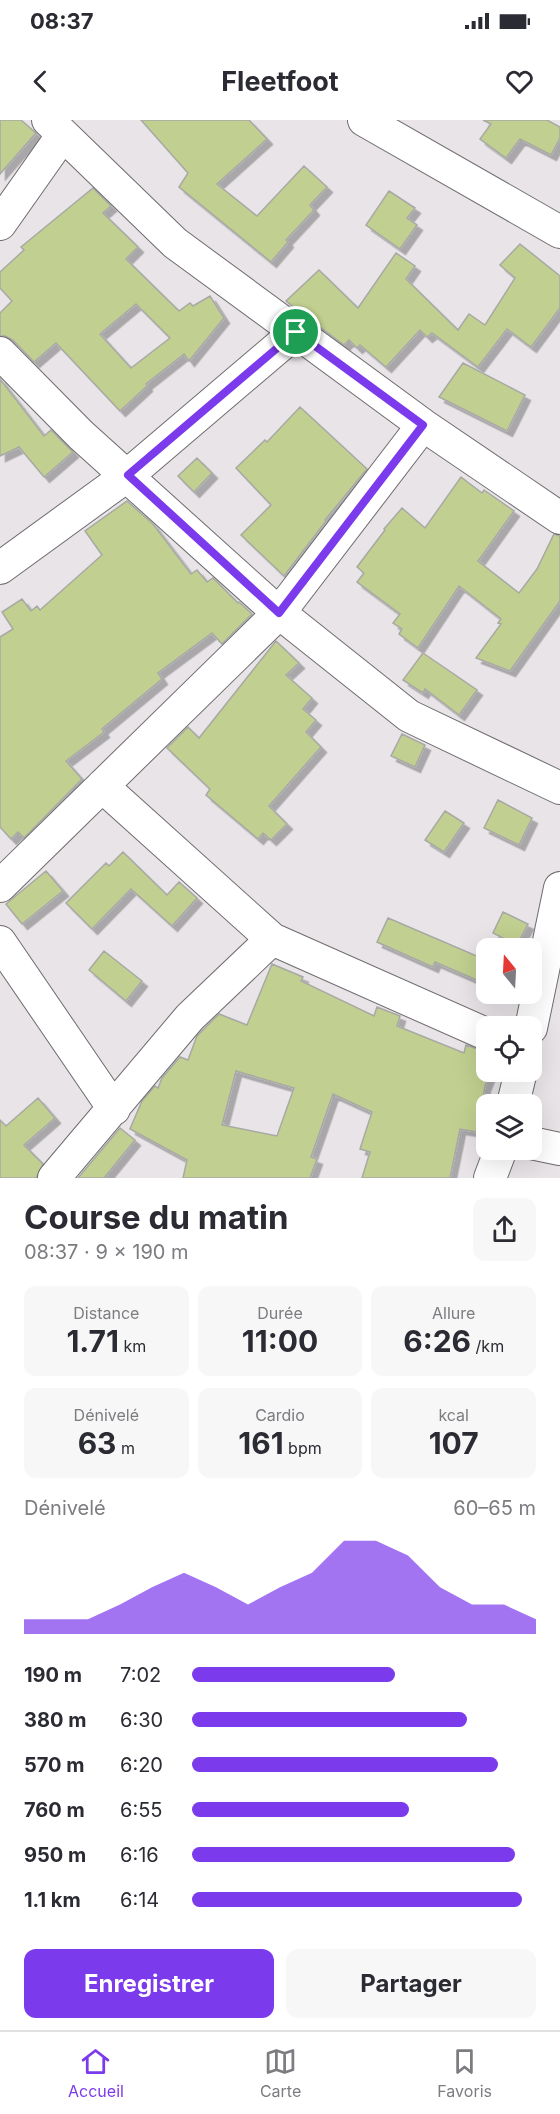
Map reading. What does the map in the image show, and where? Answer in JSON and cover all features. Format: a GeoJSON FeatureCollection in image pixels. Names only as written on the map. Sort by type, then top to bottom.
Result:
{"type":"FeatureCollection","features":[{"type":"Feature","properties":{"kind":"street"},"geometry":{"type":"LineString","coordinates":[[364,120],[560,232]]}},
{"type":"Feature","properties":{"kind":"street"},"geometry":{"type":"LineString","coordinates":[[0,224],[55,128],[175,243],[423,425],[560,518]]}},
{"type":"Feature","properties":{"kind":"street"},"geometry":{"type":"LineString","coordinates":[[0,568],[128,475],[296,332]]}},
{"type":"Feature","properties":{"kind":"street"},"geometry":{"type":"LineString","coordinates":[[0,353],[81,435],[279,613],[409,716],[560,788]]}},
{"type":"Feature","properties":{"kind":"street"},"geometry":{"type":"LineString","coordinates":[[0,886],[279,613],[423,425]]}},
{"type":"Feature","properties":{"kind":"street"},"geometry":{"type":"LineString","coordinates":[[102,786],[272,939],[476,1030]]}},
{"type":"Feature","properties":{"kind":"street"},"geometry":{"type":"LineString","coordinates":[[533,1016],[560,888]]}},
{"type":"Feature","properties":{"kind":"street"},"geometry":{"type":"LineString","coordinates":[[54,1178],[190,1017],[272,939]]}},
{"type":"Feature","properties":{"kind":"street"},"geometry":{"type":"LineString","coordinates":[[0,942],[114,1109]]}},
{"type":"Feature","properties":{"kind":"street"},"geometry":{"type":"LineString","coordinates":[[542,1145],[560,1149]]}},
{"type":"Feature","properties":{"kind":"street"},"geometry":{"type":"LineString","coordinates":[[490,1178],[497,1160]]}},
{"type":"Feature","properties":{"kind":"building"},"geometry":{"type":"Polygon","coordinates":[[[0,120],[21,120],[36,133],[0,174],[0,120]]]}},
{"type":"Feature","properties":{"kind":"building"},"geometry":{"type":"Polygon","coordinates":[[[141,120],[249,120],[267,139],[217,184],[257,216],[304,166],[327,187],[310,205],[314,210],[286,240],[288,242],[271,262],[179,187],[188,173],[141,120]]]}},
{"type":"Feature","properties":{"kind":"building"},"geometry":{"type":"Polygon","coordinates":[[[483,120],[547,120],[560,127],[560,138],[551,155],[520,139],[506,158],[480,139],[491,124],[483,120]]]}},
{"type":"Feature","properties":{"kind":"building"},"geometry":{"type":"Polygon","coordinates":[[[93,188],[111,206],[103,213],[138,247],[126,259],[179,311],[190,303],[193,306],[210,296],[224,318],[189,361],[184,354],[146,384],[147,386],[120,411],[56,343],[34,362],[13,340],[0,336],[0,313],[12,301],[0,288],[0,272],[24,250],[21,247],[93,188]],[[136,304],[100,334],[131,368],[170,338],[136,304]]]}},
{"type":"Feature","properties":{"kind":"building"},"geometry":{"type":"Polygon","coordinates":[[[389,191],[415,208],[407,218],[417,225],[400,249],[366,225],[389,191]]]}},
{"type":"Feature","properties":{"kind":"building"},"geometry":{"type":"Polygon","coordinates":[[[520,244],[560,276],[560,308],[531,347],[507,329],[478,367],[432,333],[427,337],[420,330],[386,367],[360,345],[357,348],[349,340],[344,345],[305,313],[303,315],[286,301],[319,270],[358,308],[396,253],[415,266],[406,279],[458,330],[469,314],[485,325],[515,278],[500,265],[520,244]]]}},
{"type":"Feature","properties":{"kind":"building"},"geometry":{"type":"Polygon","coordinates":[[[463,363],[525,395],[507,431],[439,397],[463,363]]]}},
{"type":"Feature","properties":{"kind":"building"},"geometry":{"type":"Polygon","coordinates":[[[0,379],[44,436],[51,430],[73,452],[44,477],[19,447],[0,456],[0,379]]]}},
{"type":"Feature","properties":{"kind":"building"},"geometry":{"type":"Polygon","coordinates":[[[300,407],[367,469],[325,520],[284,576],[241,535],[271,505],[236,468],[265,440],[267,442],[300,407]]]}},
{"type":"Feature","properties":{"kind":"building"},"geometry":{"type":"Polygon","coordinates":[[[197,458],[212,473],[194,492],[178,476],[197,458]]]}},
{"type":"Feature","properties":{"kind":"building"},"geometry":{"type":"Polygon","coordinates":[[[461,477],[482,493],[484,490],[514,511],[478,561],[519,593],[537,569],[554,534],[560,536],[560,601],[510,671],[476,658],[501,624],[498,623],[501,619],[459,586],[418,648],[399,634],[402,629],[393,623],[400,614],[357,582],[364,573],[357,567],[402,508],[425,528],[461,477]]]}},
{"type":"Feature","properties":{"kind":"building"},"geometry":{"type":"Polygon","coordinates":[[[127,501],[153,524],[191,574],[197,570],[207,582],[213,578],[252,614],[222,644],[212,633],[158,673],[162,679],[102,729],[104,732],[66,761],[82,779],[24,838],[18,832],[11,839],[0,827],[0,637],[13,629],[2,612],[22,599],[31,611],[37,606],[40,610],[102,555],[85,531],[127,501]]]}},
{"type":"Feature","properties":{"kind":"building"},"geometry":{"type":"Polygon","coordinates":[[[276,641],[299,663],[286,675],[312,698],[303,709],[316,720],[306,732],[321,747],[269,806],[287,824],[271,840],[263,833],[258,839],[206,795],[210,789],[167,748],[188,727],[199,738],[276,641]]]}},
{"type":"Feature","properties":{"kind":"building"},"geometry":{"type":"Polygon","coordinates":[[[423,653],[477,690],[459,715],[425,689],[423,693],[403,680],[423,653]]]}},
{"type":"Feature","properties":{"kind":"building"},"geometry":{"type":"Polygon","coordinates":[[[402,734],[425,745],[415,767],[391,756],[402,734]]]}},
{"type":"Feature","properties":{"kind":"building"},"geometry":{"type":"Polygon","coordinates":[[[498,800],[532,818],[519,845],[484,828],[498,800]]]}},
{"type":"Feature","properties":{"kind":"building"},"geometry":{"type":"Polygon","coordinates":[[[445,811],[464,823],[444,852],[425,840],[445,811]]]}},
{"type":"Feature","properties":{"kind":"building"},"geometry":{"type":"Polygon","coordinates":[[[123,852],[167,895],[179,882],[197,898],[172,926],[131,889],[92,929],[66,903],[106,863],[109,866],[123,852]]]}},
{"type":"Feature","properties":{"kind":"building"},"geometry":{"type":"Polygon","coordinates":[[[46,871],[63,891],[22,924],[6,904],[46,871]]]}},
{"type":"Feature","properties":{"kind":"building"},"geometry":{"type":"Polygon","coordinates":[[[503,912],[528,924],[521,938],[503,938],[493,933],[503,912]]]}},
{"type":"Feature","properties":{"kind":"building"},"geometry":{"type":"Polygon","coordinates":[[[388,918],[476,956],[476,980],[435,962],[433,967],[377,942],[388,918]]]}},
{"type":"Feature","properties":{"kind":"building"},"geometry":{"type":"Polygon","coordinates":[[[104,951],[142,981],[126,1001],[89,970],[104,951]]]}},
{"type":"Feature","properties":{"kind":"building"},"geometry":{"type":"Polygon","coordinates":[[[272,964],[303,977],[301,981],[374,1016],[377,1007],[400,1016],[397,1026],[464,1053],[466,1045],[476,1048],[476,1082],[487,1082],[484,1094],[476,1094],[476,1132],[460,1129],[450,1178],[362,1178],[370,1152],[360,1149],[372,1112],[333,1094],[311,1157],[317,1159],[310,1178],[183,1178],[187,1160],[130,1129],[142,1101],[155,1086],[158,1088],[162,1078],[180,1057],[188,1060],[197,1036],[219,1014],[247,1025],[272,964]],[[236,1071],[222,1125],[277,1136],[294,1088],[236,1071]]]}},
{"type":"Feature","properties":{"kind":"building"},"geometry":{"type":"Polygon","coordinates":[[[38,1098],[55,1118],[24,1145],[43,1164],[36,1178],[0,1178],[0,1120],[6,1126],[38,1098]]]}},
{"type":"Feature","properties":{"kind":"building"},"geometry":{"type":"Polygon","coordinates":[[[120,1128],[135,1140],[104,1178],[78,1178],[120,1128]]]}},
{"type":"Feature","properties":{"kind":"route"},"geometry":{"type":"LineString","coordinates":[[296,332],[423,425],[279,613],[128,475],[296,332]]}}]}
